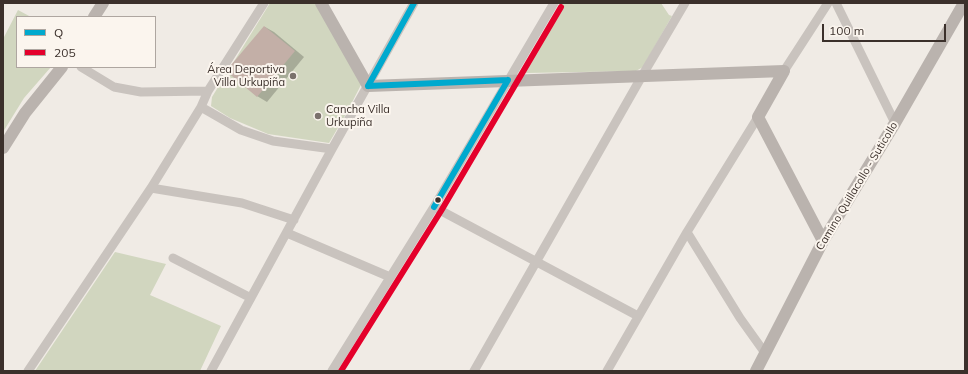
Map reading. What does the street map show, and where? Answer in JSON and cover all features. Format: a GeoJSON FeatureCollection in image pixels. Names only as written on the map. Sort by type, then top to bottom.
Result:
{"type":"FeatureCollection","features":[{"type":"Feature","properties":{"kind":"street"},"geometry":{"type":"LineString","coordinates":[[95,16],[103,3]]}},
{"type":"Feature","properties":{"kind":"street"},"geometry":{"type":"LineString","coordinates":[[28,371],[150,188],[201,107],[208,91],[264,3]]}},
{"type":"Feature","properties":{"kind":"street"},"geometry":{"type":"LineString","coordinates":[[321,3],[368,86]]}},
{"type":"Feature","properties":{"kind":"street"},"geometry":{"type":"LineString","coordinates":[[211,371],[332,149],[414,3]]}},
{"type":"Feature","properties":{"kind":"street"},"geometry":{"type":"LineString","coordinates":[[332,371],[434,208],[554,3]]}},
{"type":"Feature","properties":{"kind":"street"},"geometry":{"type":"LineString","coordinates":[[474,371],[642,76],[686,3]]}},
{"type":"Feature","properties":{"kind":"street"},"geometry":{"type":"LineString","coordinates":[[607,371],[687,232],[758,117],[784,71],[828,3]]}},
{"type":"Feature","properties":{"kind":"street"},"geometry":{"type":"LineString","coordinates":[[836,3],[895,123]]}},
{"type":"Feature","properties":{"kind":"street","name":"Camino Quillacollo - Suticollo"},"geometry":{"type":"LineString","coordinates":[[756,371],[823,241],[895,123],[964,3]]}},
{"type":"Feature","properties":{"kind":"street"},"geometry":{"type":"LineString","coordinates":[[3,148],[25,113],[61,68]]}},
{"type":"Feature","properties":{"kind":"street"},"geometry":{"type":"LineString","coordinates":[[83,68],[114,87],[141,92],[208,91]]}},
{"type":"Feature","properties":{"kind":"street"},"geometry":{"type":"LineString","coordinates":[[368,86],[784,71]]}},
{"type":"Feature","properties":{"kind":"street"},"geometry":{"type":"LineString","coordinates":[[201,107],[241,130],[273,141],[332,149]]}},
{"type":"Feature","properties":{"kind":"street"},"geometry":{"type":"LineString","coordinates":[[758,117],[823,241]]}},
{"type":"Feature","properties":{"kind":"street"},"geometry":{"type":"LineString","coordinates":[[150,188],[242,203],[294,220]]}},
{"type":"Feature","properties":{"kind":"street"},"geometry":{"type":"LineString","coordinates":[[434,208],[638,316]]}},
{"type":"Feature","properties":{"kind":"street"},"geometry":{"type":"LineString","coordinates":[[687,232],[740,318],[765,353]]}},
{"type":"Feature","properties":{"kind":"street"},"geometry":{"type":"LineString","coordinates":[[287,233],[390,277]]}},
{"type":"Feature","properties":{"kind":"street"},"geometry":{"type":"LineString","coordinates":[[173,258],[251,298]]}},
{"type":"Feature","properties":{"kind":"green space","name":"Área Deportiva Villa Urkupiña"},"geometry":{"type":"Polygon","coordinates":[[[270,3],[317,3],[363,81],[329,143],[268,134],[230,118],[211,106],[212,97],[270,3]]]}},
{"type":"Feature","properties":{"kind":"green space"},"geometry":{"type":"Polygon","coordinates":[[[563,3],[661,3],[669,15],[672,16],[643,67],[636,71],[526,73],[525,67],[563,3]]]}},
{"type":"Feature","properties":{"kind":"green space"},"geometry":{"type":"Polygon","coordinates":[[[18,10],[29,16],[16,16],[16,68],[50,68],[24,98],[3,132],[3,39],[18,10]]]}},
{"type":"Feature","properties":{"kind":"green space"},"geometry":{"type":"Polygon","coordinates":[[[115,252],[166,264],[150,295],[221,326],[200,371],[35,371],[115,252]]]}},
{"type":"Feature","properties":{"kind":"building"},"geometry":{"type":"Polygon","coordinates":[[[264,26],[295,51],[257,97],[226,71],[264,26]]]}},
{"type":"Feature","properties":{"kind":"transit line","name":"Q"},"geometry":{"type":"LineString","coordinates":[[368,86],[414,3]]}},
{"type":"Feature","properties":{"kind":"transit line","name":"205"},"geometry":{"type":"LineString","coordinates":[[341,371],[441,211],[561,7]]}},
{"type":"Feature","properties":{"kind":"transit line","name":"Q"},"geometry":{"type":"LineString","coordinates":[[368,86],[508,80]]}},
{"type":"Feature","properties":{"kind":"transit line","name":"Q"},"geometry":{"type":"LineString","coordinates":[[434,207],[508,80]]}},
{"type":"Feature","properties":{"kind":"place","name":"Área Deportiva Villa Urkupiña"},"geometry":{"type":"Point","coordinates":[293,76]}},
{"type":"Feature","properties":{"kind":"place","name":"Cancha Villa Urkupiña"},"geometry":{"type":"Point","coordinates":[318,116]}}]}
